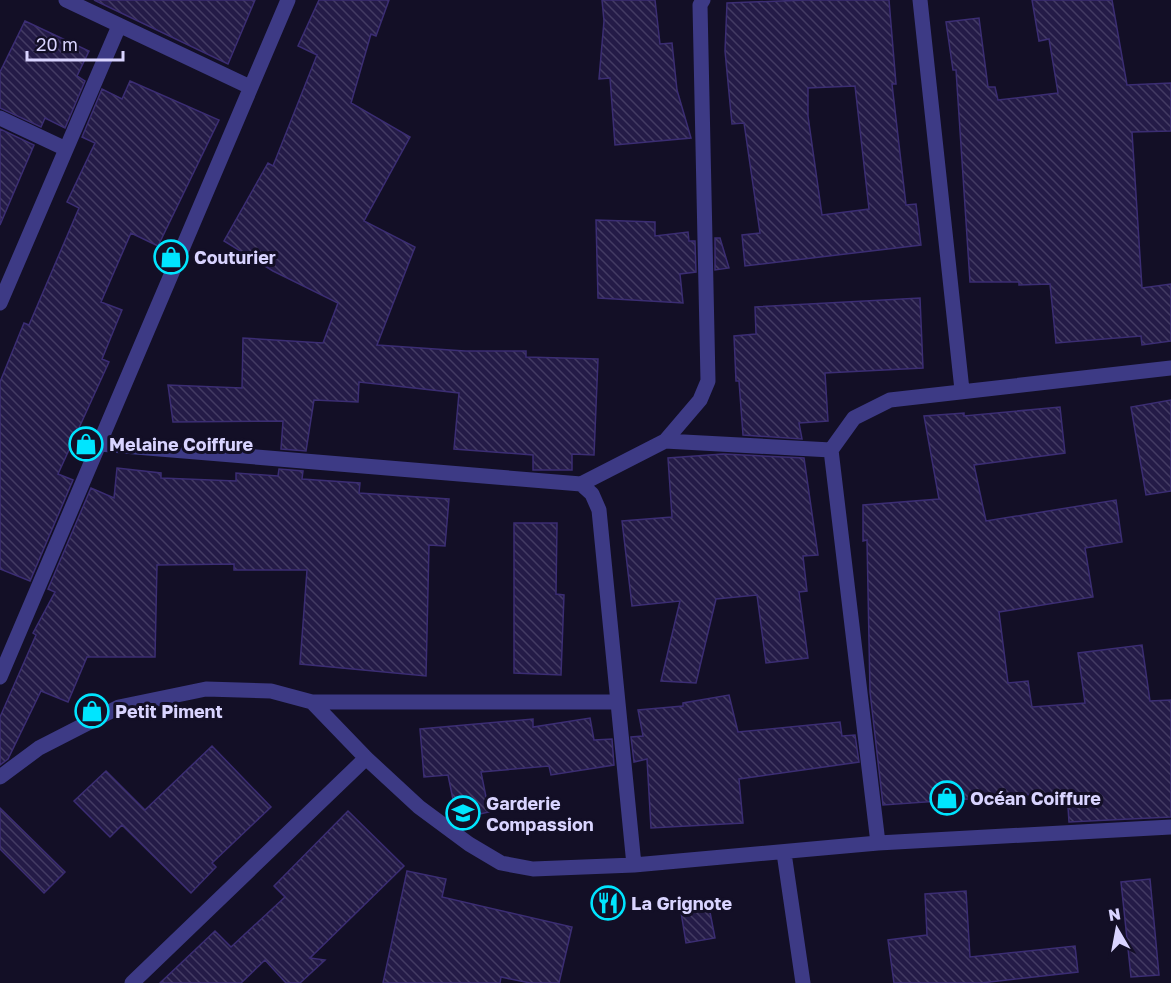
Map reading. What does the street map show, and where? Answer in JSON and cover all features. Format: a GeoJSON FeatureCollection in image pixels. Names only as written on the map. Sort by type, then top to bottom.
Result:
{"type":"FeatureCollection","features":[{"type":"Feature","properties":{"kind":"street"},"geometry":{"type":"LineString","coordinates":[[66,0],[250,87]]}},
{"type":"Feature","properties":{"kind":"street"},"geometry":{"type":"LineString","coordinates":[[0,677],[288,0]]}},
{"type":"Feature","properties":{"kind":"street"},"geometry":{"type":"LineString","coordinates":[[920,0],[962,390]]}},
{"type":"Feature","properties":{"kind":"street"},"geometry":{"type":"LineString","coordinates":[[99,444],[581,484],[665,441],[700,400],[708,381],[701,2]]}},
{"type":"Feature","properties":{"kind":"street"},"geometry":{"type":"LineString","coordinates":[[0,303],[119,26]]}},
{"type":"Feature","properties":{"kind":"street"},"geometry":{"type":"LineString","coordinates":[[0,118],[66,149]]}},
{"type":"Feature","properties":{"kind":"street"},"geometry":{"type":"LineString","coordinates":[[878,843],[831,450],[854,418],[890,400],[1171,368]]}},
{"type":"Feature","properties":{"kind":"street"},"geometry":{"type":"LineString","coordinates":[[665,441],[831,450]]}},
{"type":"Feature","properties":{"kind":"street"},"geometry":{"type":"LineString","coordinates":[[581,484],[592,494],[599,510],[634,865]]}},
{"type":"Feature","properties":{"kind":"street"},"geometry":{"type":"LineString","coordinates":[[0,777],[39,748],[119,707],[206,689],[271,691],[312,702],[618,702]]}},
{"type":"Feature","properties":{"kind":"street"},"geometry":{"type":"LineString","coordinates":[[312,702],[366,758],[419,807],[469,844],[501,863],[533,868],[634,865],[878,843],[1171,826]]}},
{"type":"Feature","properties":{"kind":"street"},"geometry":{"type":"LineString","coordinates":[[132,983],[366,758]]}},
{"type":"Feature","properties":{"kind":"street"},"geometry":{"type":"LineString","coordinates":[[783,853],[803,983]]}},
{"type":"Feature","properties":{"kind":"building"},"geometry":{"type":"Polygon","coordinates":[[[94,0],[255,0],[228,64],[94,0]]]}},
{"type":"Feature","properties":{"kind":"building"},"geometry":{"type":"Polygon","coordinates":[[[319,0],[389,0],[376,36],[371,34],[351,103],[410,137],[364,221],[415,247],[377,345],[465,351],[526,351],[526,357],[598,359],[594,455],[572,454],[572,470],[533,470],[533,455],[454,449],[459,393],[359,382],[358,402],[314,400],[306,451],[281,449],[283,421],[173,422],[168,385],[242,388],[243,338],[323,343],[338,303],[273,271],[224,241],[268,163],[273,166],[317,55],[298,46],[319,0]]]}},
{"type":"Feature","properties":{"kind":"building"},"geometry":{"type":"Polygon","coordinates":[[[602,0],[655,0],[660,44],[672,43],[677,90],[691,138],[615,145],[610,78],[599,79],[604,21],[602,0]]]}},
{"type":"Feature","properties":{"kind":"building"},"geometry":{"type":"Polygon","coordinates":[[[889,0],[896,84],[892,84],[906,205],[916,204],[921,245],[745,266],[742,235],[760,233],[744,123],[732,124],[725,51],[727,3],[889,0]],[[855,86],[808,88],[808,116],[822,215],[869,209],[855,86]]]}},
{"type":"Feature","properties":{"kind":"building"},"geometry":{"type":"Polygon","coordinates":[[[1032,0],[1112,0],[1127,85],[1171,83],[1171,131],[1132,132],[1142,288],[1171,284],[1171,341],[1142,345],[1141,336],[1056,343],[1050,284],[970,282],[956,70],[953,70],[946,22],[979,18],[988,87],[995,87],[998,100],[1058,93],[1049,39],[1039,41],[1032,0]]]}},
{"type":"Feature","properties":{"kind":"building"},"geometry":{"type":"Polygon","coordinates":[[[25,21],[89,51],[77,76],[85,81],[65,128],[45,118],[41,127],[0,108],[0,72],[25,21]]]}},
{"type":"Feature","properties":{"kind":"building"},"geometry":{"type":"Polygon","coordinates":[[[130,81],[219,120],[158,246],[131,233],[101,302],[122,310],[102,359],[109,362],[58,474],[73,480],[30,581],[0,569],[0,382],[24,323],[29,325],[79,208],[67,202],[95,143],[82,137],[102,89],[122,99],[130,81]]]}},
{"type":"Feature","properties":{"kind":"building"},"geometry":{"type":"Polygon","coordinates":[[[0,129],[34,145],[0,225],[0,129]]]}},
{"type":"Feature","properties":{"kind":"building"},"geometry":{"type":"Polygon","coordinates":[[[596,220],[655,222],[655,236],[688,232],[689,241],[695,241],[696,272],[680,274],[683,303],[598,298],[596,220]]]}},
{"type":"Feature","properties":{"kind":"building"},"geometry":{"type":"Polygon","coordinates":[[[715,238],[720,238],[729,268],[715,270],[715,238]]]}},
{"type":"Feature","properties":{"kind":"building"},"geometry":{"type":"Polygon","coordinates":[[[920,298],[923,368],[825,373],[828,421],[799,423],[802,439],[743,435],[739,381],[736,381],[734,336],[756,334],[755,307],[920,298]]]}},
{"type":"Feature","properties":{"kind":"building"},"geometry":{"type":"Polygon","coordinates":[[[1171,400],[1171,491],[1146,495],[1131,407],[1171,400]]]}},
{"type":"Feature","properties":{"kind":"building"},"geometry":{"type":"Polygon","coordinates":[[[1060,407],[1065,453],[974,465],[986,521],[1116,500],[1122,542],[1085,548],[1093,597],[999,612],[1008,683],[1028,681],[1032,707],[1085,703],[1078,653],[1142,645],[1150,701],[1171,700],[1171,817],[1069,822],[1067,792],[883,805],[870,692],[867,540],[863,541],[863,505],[939,499],[924,416],[964,413],[964,416],[1060,407]]]}},
{"type":"Feature","properties":{"kind":"building"},"geometry":{"type":"Polygon","coordinates":[[[723,454],[804,458],[818,555],[803,556],[807,591],[799,592],[808,658],[766,663],[757,595],[716,599],[696,683],[661,681],[680,601],[632,606],[622,521],[672,517],[668,458],[723,454]]]}},
{"type":"Feature","properties":{"kind":"building"},"geometry":{"type":"Polygon","coordinates":[[[117,468],[161,473],[161,478],[236,481],[236,473],[278,476],[279,469],[303,471],[302,479],[360,483],[359,493],[449,499],[445,546],[429,545],[426,676],[300,664],[307,570],[234,570],[234,564],[157,565],[155,657],[87,657],[68,702],[41,691],[8,759],[0,765],[0,717],[36,635],[33,633],[55,592],[48,589],[91,488],[114,498],[117,468]]]}},
{"type":"Feature","properties":{"kind":"building"},"geometry":{"type":"Polygon","coordinates":[[[514,523],[557,523],[556,594],[564,595],[561,675],[514,673],[514,523]]]}},
{"type":"Feature","properties":{"kind":"building"},"geometry":{"type":"Polygon","coordinates":[[[729,695],[738,732],[840,722],[842,736],[855,735],[859,762],[739,779],[743,823],[651,828],[647,759],[634,762],[631,737],[643,736],[638,710],[683,706],[683,703],[729,695]]]}},
{"type":"Feature","properties":{"kind":"building"},"geometry":{"type":"Polygon","coordinates":[[[590,718],[594,740],[612,739],[614,765],[551,775],[549,766],[481,772],[489,812],[457,819],[448,775],[424,777],[420,729],[533,719],[533,727],[590,718]]]}},
{"type":"Feature","properties":{"kind":"building"},"geometry":{"type":"Polygon","coordinates":[[[212,746],[271,807],[212,863],[216,867],[191,893],[122,825],[110,837],[74,801],[106,771],[145,810],[212,746]]]}},
{"type":"Feature","properties":{"kind":"building"},"geometry":{"type":"Polygon","coordinates":[[[0,808],[65,872],[44,893],[0,849],[0,808]]]}},
{"type":"Feature","properties":{"kind":"building"},"geometry":{"type":"Polygon","coordinates":[[[348,811],[404,866],[310,958],[325,960],[300,983],[286,983],[265,960],[241,983],[160,983],[215,931],[231,947],[285,897],[274,886],[348,811]]]}},
{"type":"Feature","properties":{"kind":"building"},"geometry":{"type":"Polygon","coordinates":[[[407,871],[446,879],[442,897],[572,927],[559,983],[530,983],[501,977],[500,983],[383,983],[407,871]]]}},
{"type":"Feature","properties":{"kind":"building"},"geometry":{"type":"Polygon","coordinates":[[[1150,879],[1159,975],[1131,977],[1121,882],[1150,879]]]}},
{"type":"Feature","properties":{"kind":"building"},"geometry":{"type":"Polygon","coordinates":[[[966,891],[970,957],[1075,946],[1078,972],[981,983],[894,983],[888,940],[927,935],[925,894],[966,891]]]}},
{"type":"Feature","properties":{"kind":"building"},"geometry":{"type":"Polygon","coordinates":[[[709,907],[715,938],[686,943],[681,912],[709,907]]]}},
{"type":"Feature","properties":{"kind":"place","name":"Couturier"},"geometry":{"type":"Point","coordinates":[171,257]}},
{"type":"Feature","properties":{"kind":"place","name":"Melaine Coiffure"},"geometry":{"type":"Point","coordinates":[86,444]}},
{"type":"Feature","properties":{"kind":"place","name":"Petit Piment"},"geometry":{"type":"Point","coordinates":[92,711]}},
{"type":"Feature","properties":{"kind":"place","name":"Océan Coiffure"},"geometry":{"type":"Point","coordinates":[947,798]}},
{"type":"Feature","properties":{"kind":"place","name":"Garderie Compassion"},"geometry":{"type":"Point","coordinates":[463,813]}},
{"type":"Feature","properties":{"kind":"place","name":"La Grignote"},"geometry":{"type":"Point","coordinates":[608,903]}}]}
